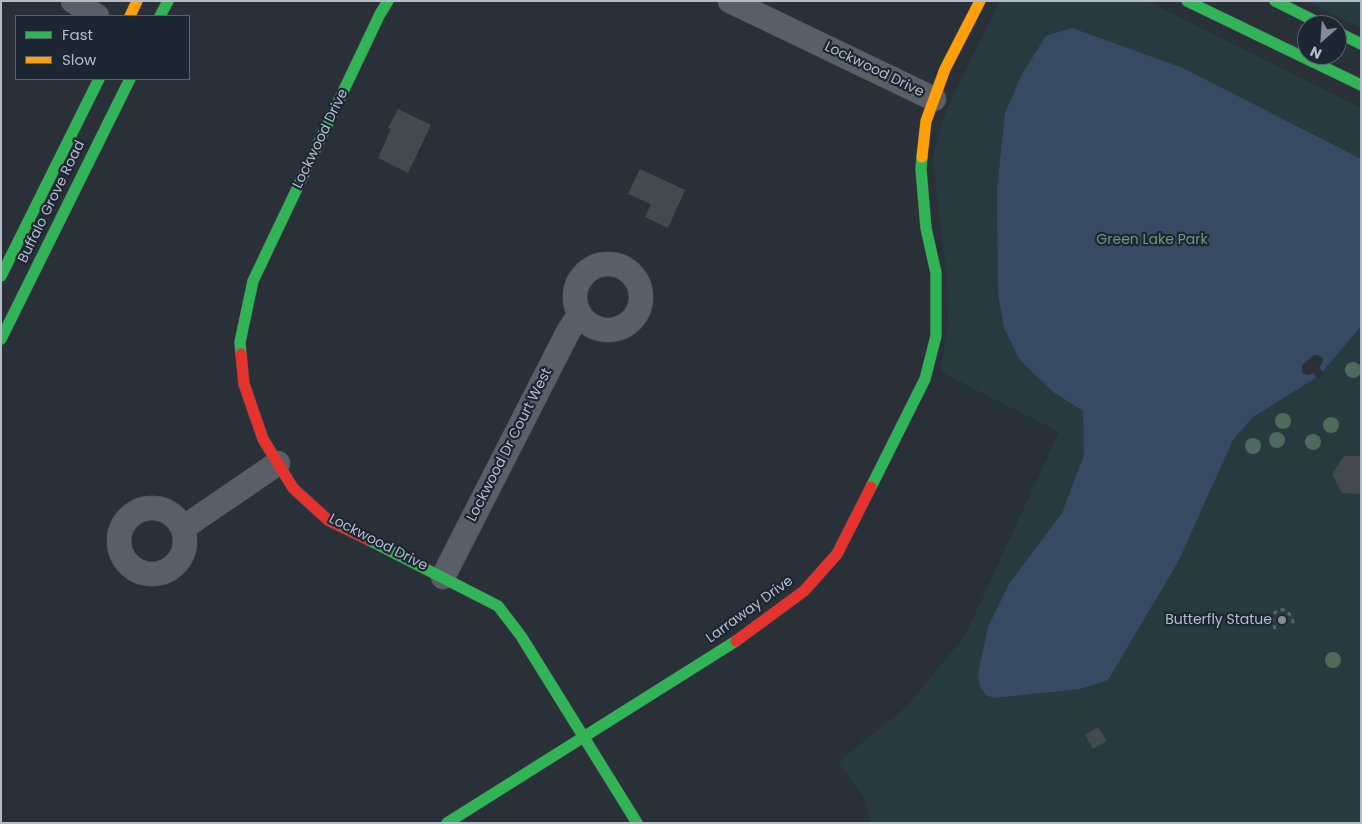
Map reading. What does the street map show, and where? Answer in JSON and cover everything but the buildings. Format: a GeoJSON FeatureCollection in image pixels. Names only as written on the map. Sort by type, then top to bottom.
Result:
{"type":"FeatureCollection","features":[{"type":"Feature","properties":{"kind":"street"},"geometry":{"type":"LineString","coordinates":[[73,1],[95,15]]}},
{"type":"Feature","properties":{"kind":"street"},"geometry":{"type":"LineString","coordinates":[[131,15],[138,1]]}},
{"type":"Feature","properties":{"kind":"street"},"geometry":{"type":"LineString","coordinates":[[161,15],[168,1]]}},
{"type":"Feature","properties":{"kind":"street","name":"Lockwood Drive"},"geometry":{"type":"LineString","coordinates":[[388,1],[380,14],[253,281],[240,342],[244,384],[263,440],[293,488],[328,520],[498,606],[521,636],[637,823]]}},
{"type":"Feature","properties":{"kind":"street","name":"Lockwood Drive"},"geometry":{"type":"LineString","coordinates":[[730,1],[934,99],[926,121],[921,169],[926,228],[931,249]]}},
{"type":"Feature","properties":{"kind":"street"},"geometry":{"type":"LineString","coordinates":[[934,99],[945,69],[980,1]]}},
{"type":"Feature","properties":{"kind":"street"},"geometry":{"type":"LineString","coordinates":[[1187,1],[1361,85]]}},
{"type":"Feature","properties":{"kind":"street"},"geometry":{"type":"LineString","coordinates":[[1275,1],[1303,15]]}},
{"type":"Feature","properties":{"kind":"street"},"geometry":{"type":"LineString","coordinates":[[1347,37],[1361,44]]}},
{"type":"Feature","properties":{"kind":"street","name":"Buffalo Grove Road"},"geometry":{"type":"LineString","coordinates":[[1,276],[99,80]]}},
{"type":"Feature","properties":{"kind":"street","name":"Buffalo Grove Road"},"geometry":{"type":"LineString","coordinates":[[1,339],[130,80]]}},
{"type":"Feature","properties":{"kind":"street","name":"Larraway Drive"},"geometry":{"type":"LineString","coordinates":[[447,823],[747,634],[804,591],[837,554],[925,379],[936,336],[936,273],[931,249]]}},
{"type":"Feature","properties":{"kind":"street","name":"Lockwood Dr Court West"},"geometry":{"type":"LineString","coordinates":[[443,577],[568,332],[579,315]]}},
{"type":"Feature","properties":{"kind":"street"},"geometry":{"type":"LineString","coordinates":[[183,528],[278,463]]}},
{"type":"Feature","properties":{"kind":"path"},"geometry":{"type":"LineString","coordinates":[[1274,629],[1272,617],[1276,610],[1280,609],[1290,614],[1293,622],[1291,626]]}},
{"type":"Feature","properties":{"kind":"green space","name":"Green Lake Park"},"geometry":{"type":"Polygon","coordinates":[[[1000,1],[1147,1],[1361,108],[1361,823],[872,823],[863,796],[838,762],[906,707],[965,636],[1059,432],[941,372],[948,319],[947,280],[933,155],[941,126],[952,98],[1000,1]]]}},
{"type":"Feature","properties":{"kind":"green space"},"geometry":{"type":"Polygon","coordinates":[[[1306,1],[1361,1],[1361,28],[1347,21],[1347,15],[1335,15],[1306,1]]]}},
{"type":"Feature","properties":{"kind":"water"},"geometry":{"type":"Polygon","coordinates":[[[1072,28],[1183,68],[1361,159],[1361,326],[1319,376],[1253,417],[1233,440],[1178,562],[1108,680],[1080,689],[994,698],[986,695],[980,687],[978,674],[988,627],[1009,584],[1062,513],[1084,455],[1083,411],[1053,392],[1019,359],[1004,328],[998,293],[997,189],[1005,113],[1022,74],[1046,36],[1072,28]]]}},
{"type":"Feature","properties":{"kind":"pier"},"geometry":{"type":"Polygon","coordinates":[[[1314,355],[1320,356],[1323,359],[1319,367],[1324,374],[1318,379],[1313,373],[1310,375],[1302,372],[1302,365],[1314,355]]]}},
{"type":"Feature","properties":{"kind":"traffic: fast"},"geometry":{"type":"LineString","coordinates":[[161,15],[168,1]]}},
{"type":"Feature","properties":{"kind":"traffic: fast"},"geometry":{"type":"LineString","coordinates":[[241,354],[240,342],[253,281],[380,14],[388,1]]}},
{"type":"Feature","properties":{"kind":"traffic: fast"},"geometry":{"type":"LineString","coordinates":[[1187,1],[1361,85]]}},
{"type":"Feature","properties":{"kind":"traffic: fast"},"geometry":{"type":"LineString","coordinates":[[1275,1],[1303,15]]}},
{"type":"Feature","properties":{"kind":"traffic: fast"},"geometry":{"type":"LineString","coordinates":[[1347,37],[1361,44]]}},
{"type":"Feature","properties":{"kind":"traffic: fast"},"geometry":{"type":"LineString","coordinates":[[1,276],[99,80]]}},
{"type":"Feature","properties":{"kind":"traffic: fast"},"geometry":{"type":"LineString","coordinates":[[1,339],[130,80]]}},
{"type":"Feature","properties":{"kind":"traffic: fast"},"geometry":{"type":"LineString","coordinates":[[871,487],[925,379],[936,336],[936,273],[926,228],[921,169],[922,157]]}},
{"type":"Feature","properties":{"kind":"traffic: fast"},"geometry":{"type":"LineString","coordinates":[[369,540],[498,606],[521,636],[637,823]]}},
{"type":"Feature","properties":{"kind":"traffic: fast"},"geometry":{"type":"LineString","coordinates":[[447,823],[736,641]]}},
{"type":"Feature","properties":{"kind":"traffic: slow"},"geometry":{"type":"LineString","coordinates":[[130,15],[137,1]]}},
{"type":"Feature","properties":{"kind":"traffic: slow"},"geometry":{"type":"LineString","coordinates":[[922,157],[926,121],[945,69],[980,1]]}},
{"type":"Feature","properties":{"kind":"traffic: jam"},"geometry":{"type":"LineString","coordinates":[[241,354],[244,384],[263,439],[293,488],[328,520],[369,540]]}},
{"type":"Feature","properties":{"kind":"traffic: jam"},"geometry":{"type":"LineString","coordinates":[[736,641],[804,591],[837,554],[871,487]]}},
{"type":"Feature","properties":{"kind":"place","name":"Butterfly Statue"},"geometry":{"type":"Point","coordinates":[1282,620]}}]}
